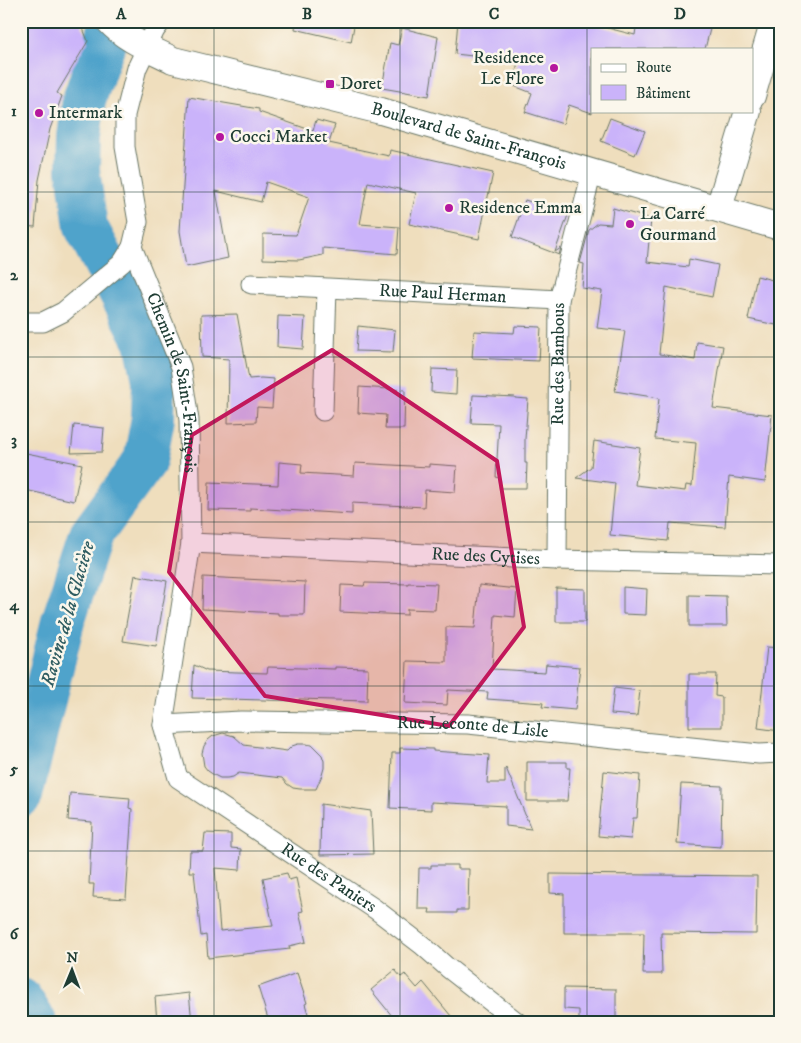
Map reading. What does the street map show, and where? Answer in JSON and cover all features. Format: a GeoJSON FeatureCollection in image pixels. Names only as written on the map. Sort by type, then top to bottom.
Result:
{"type":"FeatureCollection","features":[{"type":"Feature","properties":{"kind":"main road","name":"Boulevard de Saint-François"},"geometry":{"type":"LineString","coordinates":[[109,21],[115,28],[139,43],[173,60],[381,111],[780,227]]}},
{"type":"Feature","properties":{"kind":"main road"},"geometry":{"type":"LineString","coordinates":[[754,89],[774,21]]}},
{"type":"Feature","properties":{"kind":"main road"},"geometry":{"type":"LineString","coordinates":[[719,208],[748,112]]}},
{"type":"Feature","properties":{"kind":"street"},"geometry":{"type":"LineString","coordinates":[[21,322],[43,322],[63,312],[122,263],[132,247],[138,222],[125,147],[125,115],[137,68],[139,43],[155,30],[162,21]]}},
{"type":"Feature","properties":{"kind":"street","name":"Rue des Bambous"},"geometry":{"type":"LineString","coordinates":[[557,560],[559,300],[592,172]]}},
{"type":"Feature","properties":{"kind":"street","name":"Chemin de Saint-François"},"geometry":{"type":"LineString","coordinates":[[132,247],[181,367],[189,420],[191,543],[163,725]]}},
{"type":"Feature","properties":{"kind":"street","name":"Rue Paul Herman"},"geometry":{"type":"LineString","coordinates":[[251,284],[559,300]]}},
{"type":"Feature","properties":{"kind":"street"},"geometry":{"type":"LineString","coordinates":[[323,411],[327,288]]}},
{"type":"Feature","properties":{"kind":"street","name":"Rue des Cytises"},"geometry":{"type":"LineString","coordinates":[[191,543],[557,560],[780,565]]}},
{"type":"Feature","properties":{"kind":"street","name":"Rue Leconte de Lisle"},"geometry":{"type":"LineString","coordinates":[[163,725],[241,721],[468,724],[759,754],[780,753]]}},
{"type":"Feature","properties":{"kind":"street","name":"Rue des Paniers"},"geometry":{"type":"LineString","coordinates":[[163,725],[178,778],[375,909],[518,1022]]}},
{"type":"Feature","properties":{"kind":"highlighted area"},"geometry":{"type":"Polygon","coordinates":[[[332,350],[497,461],[524,627],[449,726],[265,696],[169,572],[192,435],[332,350]]]}},
{"type":"Feature","properties":{"kind":"building","name":"Intermark"},"geometry":{"type":"Polygon","coordinates":[[[21,21],[80,21],[88,41],[57,93],[62,96],[50,129],[39,180],[35,227],[21,226],[21,21]]]}},
{"type":"Feature","properties":{"kind":"building"},"geometry":{"type":"Polygon","coordinates":[[[296,21],[355,21],[351,42],[295,29],[296,21]]]}},
{"type":"Feature","properties":{"kind":"building"},"geometry":{"type":"Polygon","coordinates":[[[458,21],[580,21],[635,35],[637,21],[712,21],[705,48],[591,48],[592,113],[569,105],[563,124],[525,112],[532,93],[514,86],[518,61],[455,54],[458,21]]]}},
{"type":"Feature","properties":{"kind":"building"},"geometry":{"type":"Polygon","coordinates":[[[402,28],[438,37],[429,96],[382,88],[390,43],[398,45],[402,28]]]}},
{"type":"Feature","properties":{"kind":"building"},"geometry":{"type":"Polygon","coordinates":[[[189,97],[259,109],[259,112],[313,131],[316,120],[335,125],[329,143],[389,156],[390,150],[493,173],[479,239],[409,224],[416,193],[368,182],[360,224],[399,227],[397,254],[323,248],[323,255],[299,260],[263,259],[263,234],[296,235],[309,197],[266,182],[261,202],[216,191],[228,258],[186,267],[180,231],[189,97]]]}},
{"type":"Feature","properties":{"kind":"building"},"geometry":{"type":"Polygon","coordinates":[[[610,118],[645,131],[635,155],[601,141],[610,118]]]}},
{"type":"Feature","properties":{"kind":"building"},"geometry":{"type":"Polygon","coordinates":[[[525,200],[568,215],[555,252],[561,248],[559,255],[512,237],[525,200]]]}},
{"type":"Feature","properties":{"kind":"building"},"geometry":{"type":"Polygon","coordinates":[[[613,208],[651,219],[647,262],[688,267],[689,259],[718,265],[712,297],[666,287],[659,354],[695,360],[697,342],[723,346],[713,408],[772,415],[765,482],[729,477],[725,527],[670,523],[668,541],[610,535],[615,483],[576,478],[591,467],[594,441],[640,448],[635,485],[685,491],[686,485],[692,486],[696,443],[655,439],[659,398],[615,391],[625,331],[597,328],[602,291],[582,288],[584,264],[580,263],[589,230],[598,223],[611,224],[613,208]]]}},
{"type":"Feature","properties":{"kind":"building"},"geometry":{"type":"Polygon","coordinates":[[[757,276],[780,282],[780,305],[776,325],[748,319],[757,276]]]}},
{"type":"Feature","properties":{"kind":"building"},"geometry":{"type":"Polygon","coordinates":[[[237,314],[249,379],[274,379],[272,408],[257,407],[256,422],[228,423],[229,359],[202,357],[201,315],[237,314]]]}},
{"type":"Feature","properties":{"kind":"building"},"geometry":{"type":"Polygon","coordinates":[[[278,316],[305,317],[303,349],[277,347],[278,316]]]}},
{"type":"Feature","properties":{"kind":"building"},"geometry":{"type":"Polygon","coordinates":[[[358,326],[395,330],[393,352],[356,351],[358,326]]]}},
{"type":"Feature","properties":{"kind":"building"},"geometry":{"type":"Polygon","coordinates":[[[515,326],[541,327],[539,361],[472,358],[474,331],[514,333],[515,326]]]}},
{"type":"Feature","properties":{"kind":"building"},"geometry":{"type":"Polygon","coordinates":[[[432,369],[457,370],[456,394],[431,392],[432,369]]]}},
{"type":"Feature","properties":{"kind":"building"},"geometry":{"type":"Polygon","coordinates":[[[359,387],[405,390],[404,429],[385,429],[386,415],[358,413],[359,387]]]}},
{"type":"Feature","properties":{"kind":"building"},"geometry":{"type":"Polygon","coordinates":[[[473,395],[528,399],[525,439],[525,463],[527,463],[526,488],[500,488],[500,478],[496,477],[499,424],[471,423],[473,395]]]}},
{"type":"Feature","properties":{"kind":"building"},"geometry":{"type":"Polygon","coordinates":[[[74,425],[104,428],[102,452],[71,453],[74,425]]]}},
{"type":"Feature","properties":{"kind":"building"},"geometry":{"type":"Polygon","coordinates":[[[21,452],[82,464],[74,501],[21,489],[21,452]]]}},
{"type":"Feature","properties":{"kind":"building"},"geometry":{"type":"Polygon","coordinates":[[[279,462],[302,464],[301,473],[354,476],[355,463],[429,467],[429,464],[457,466],[455,492],[425,490],[424,507],[352,503],[352,514],[250,508],[250,511],[208,510],[209,482],[278,485],[279,462]]]}},
{"type":"Feature","properties":{"kind":"building"},"geometry":{"type":"Polygon","coordinates":[[[135,575],[167,581],[156,646],[123,641],[135,575]]]}},
{"type":"Feature","properties":{"kind":"building"},"geometry":{"type":"Polygon","coordinates":[[[203,577],[305,582],[304,615],[278,615],[278,613],[202,609],[203,577]]]}},
{"type":"Feature","properties":{"kind":"building"},"geometry":{"type":"Polygon","coordinates":[[[365,583],[437,584],[435,610],[407,609],[407,615],[340,612],[341,585],[364,586],[365,583]]]}},
{"type":"Feature","properties":{"kind":"building"},"geometry":{"type":"Polygon","coordinates":[[[479,585],[517,589],[515,617],[495,615],[492,669],[545,672],[546,664],[580,667],[575,710],[542,707],[543,703],[487,699],[488,692],[448,690],[447,705],[405,703],[407,661],[446,662],[446,627],[475,628],[479,585]]]}},
{"type":"Feature","properties":{"kind":"building"},"geometry":{"type":"Polygon","coordinates":[[[623,587],[647,589],[646,615],[623,614],[623,587]]]}},
{"type":"Feature","properties":{"kind":"building"},"geometry":{"type":"Polygon","coordinates":[[[556,588],[585,589],[585,622],[556,622],[556,588]]]}},
{"type":"Feature","properties":{"kind":"building"},"geometry":{"type":"Polygon","coordinates":[[[689,595],[726,596],[727,626],[689,626],[689,595]]]}},
{"type":"Feature","properties":{"kind":"building"},"geometry":{"type":"Polygon","coordinates":[[[767,647],[780,648],[780,731],[758,728],[767,647]]]}},
{"type":"Feature","properties":{"kind":"building"},"geometry":{"type":"Polygon","coordinates":[[[194,665],[207,671],[267,673],[268,667],[368,668],[367,701],[192,698],[194,665]]]}},
{"type":"Feature","properties":{"kind":"building"},"geometry":{"type":"Polygon","coordinates":[[[689,674],[716,674],[715,696],[722,697],[722,727],[689,727],[689,674]]]}},
{"type":"Feature","properties":{"kind":"building"},"geometry":{"type":"Polygon","coordinates":[[[614,688],[640,691],[637,716],[611,714],[614,688]]]}},
{"type":"Feature","properties":{"kind":"building"},"geometry":{"type":"Polygon","coordinates":[[[223,733],[234,736],[244,745],[287,751],[292,746],[298,744],[312,745],[322,755],[324,761],[322,775],[316,789],[293,788],[282,778],[239,773],[227,778],[220,778],[214,775],[204,766],[202,753],[208,740],[213,736],[223,733]]]}},
{"type":"Feature","properties":{"kind":"building"},"geometry":{"type":"Polygon","coordinates":[[[400,748],[433,749],[433,751],[489,755],[487,783],[505,783],[506,768],[531,829],[506,826],[506,806],[431,802],[431,810],[390,808],[392,753],[400,753],[400,748]]]}},
{"type":"Feature","properties":{"kind":"building"},"geometry":{"type":"Polygon","coordinates":[[[527,762],[567,762],[567,768],[570,768],[567,801],[527,801],[527,762]]]}},
{"type":"Feature","properties":{"kind":"building"},"geometry":{"type":"Polygon","coordinates":[[[604,771],[640,775],[637,818],[633,818],[631,839],[598,836],[604,771]]]}},
{"type":"Feature","properties":{"kind":"building"},"geometry":{"type":"Polygon","coordinates":[[[681,784],[722,786],[721,847],[677,844],[681,784]]]}},
{"type":"Feature","properties":{"kind":"building"},"geometry":{"type":"Polygon","coordinates":[[[70,793],[130,798],[129,808],[132,809],[126,899],[93,897],[94,884],[89,884],[92,822],[68,820],[70,793]]]}},
{"type":"Feature","properties":{"kind":"building"},"geometry":{"type":"Polygon","coordinates":[[[321,804],[371,811],[373,854],[320,855],[321,804]]]}},
{"type":"Feature","properties":{"kind":"building"},"geometry":{"type":"Polygon","coordinates":[[[205,833],[231,834],[231,848],[241,849],[240,870],[215,868],[220,931],[273,926],[263,878],[287,873],[289,880],[296,878],[303,911],[299,912],[306,942],[289,946],[290,949],[208,958],[206,935],[201,936],[194,872],[189,872],[190,851],[203,851],[205,833]]]}},
{"type":"Feature","properties":{"kind":"building"},"geometry":{"type":"Polygon","coordinates":[[[431,865],[458,865],[458,869],[469,869],[468,910],[457,910],[457,913],[429,913],[430,909],[418,909],[419,868],[431,868],[431,865]]]}},
{"type":"Feature","properties":{"kind":"building"},"geometry":{"type":"Polygon","coordinates":[[[550,874],[757,876],[756,934],[661,933],[662,974],[643,974],[644,933],[564,933],[564,894],[550,893],[550,874]]]}},
{"type":"Feature","properties":{"kind":"building"},"geometry":{"type":"Polygon","coordinates":[[[395,970],[401,977],[405,974],[417,988],[423,982],[456,1022],[397,1022],[371,990],[395,970]]]}},
{"type":"Feature","properties":{"kind":"building"},"geometry":{"type":"Polygon","coordinates":[[[297,973],[307,1003],[305,1004],[309,1017],[293,1022],[269,1022],[258,987],[297,973]]]}},
{"type":"Feature","properties":{"kind":"building"},"geometry":{"type":"Polygon","coordinates":[[[564,988],[616,989],[616,1022],[579,1022],[579,1010],[564,1009],[564,988]]]}},
{"type":"Feature","properties":{"kind":"building"},"geometry":{"type":"Polygon","coordinates":[[[189,993],[192,1022],[157,1022],[155,997],[189,993]]]}},
{"type":"Feature","properties":{"kind":"waterway","name":"Ravine de la Glacière"},"geometry":{"type":"LineString","coordinates":[[21,795],[63,621],[91,535],[145,461],[153,418],[154,380],[146,341],[86,227],[78,170],[79,137],[84,100],[99,56],[114,21]]}},
{"type":"Feature","properties":{"kind":"waterway","name":"Ravine de la Glacière"},"geometry":{"type":"LineString","coordinates":[[21,1000],[35,1022]]}},
{"type":"Feature","properties":{"kind":"place","name":"Residence Le Flore"},"geometry":{"type":"Point","coordinates":[554,68]}},
{"type":"Feature","properties":{"kind":"place","name":"Doret"},"geometry":{"type":"Point","coordinates":[330,84]}},
{"type":"Feature","properties":{"kind":"place","name":"Intermark"},"geometry":{"type":"Point","coordinates":[39,113]}},
{"type":"Feature","properties":{"kind":"place","name":"Cocci Market"},"geometry":{"type":"Point","coordinates":[220,137]}},
{"type":"Feature","properties":{"kind":"place","name":"Residence Emma"},"geometry":{"type":"Point","coordinates":[449,208]}},
{"type":"Feature","properties":{"kind":"place","name":"La Carré Gourmand"},"geometry":{"type":"Point","coordinates":[630,224]}}]}
